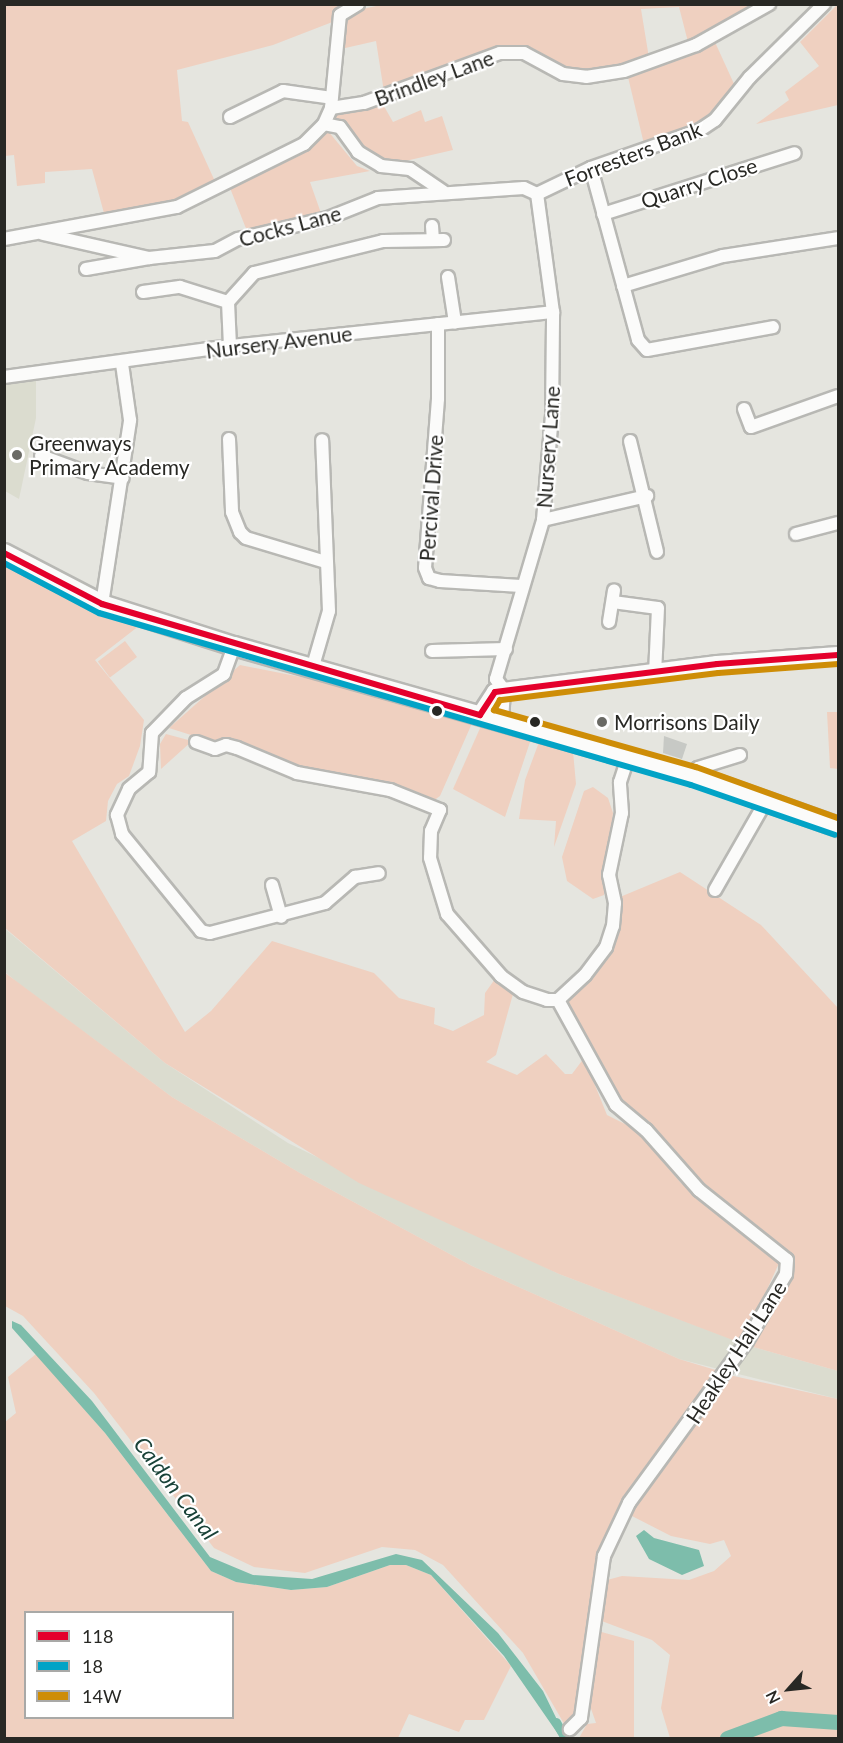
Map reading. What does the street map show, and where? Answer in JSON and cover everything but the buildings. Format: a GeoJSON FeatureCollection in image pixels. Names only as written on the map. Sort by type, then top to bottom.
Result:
{"type":"FeatureCollection","features":[{"type":"Feature","properties":{"kind":"highway"},"geometry":{"type":"LineString","coordinates":[[4,553],[102,604],[234,646],[314,666],[628,757],[694,777],[838,827]]}},
{"type":"Feature","properties":{"kind":"main road"},"geometry":{"type":"LineString","coordinates":[[480,715],[486,699],[504,692],[655,674],[717,664],[838,655]]}},
{"type":"Feature","properties":{"kind":"main road"},"geometry":{"type":"LineString","coordinates":[[500,720],[504,692]]}},
{"type":"Feature","properties":{"kind":"street"},"geometry":{"type":"LineString","coordinates":[[4,239],[43,234],[200,200],[304,144],[324,124],[331,103],[339,19],[343,11],[358,4]]}},
{"type":"Feature","properties":{"kind":"street","name":"Brindley Lane"},"geometry":{"type":"LineString","coordinates":[[239,117],[282,91],[331,103],[364,103],[500,53],[524,53],[563,74],[586,77],[624,71],[696,45],[769,4]]}},
{"type":"Feature","properties":{"kind":"street","name":"Forresters Bank"},"geometry":{"type":"LineString","coordinates":[[537,194],[591,168],[700,130],[716,120],[750,78],[824,4]]}},
{"type":"Feature","properties":{"kind":"street"},"geometry":{"type":"LineString","coordinates":[[324,124],[340,127],[358,152],[381,166],[410,170],[443,190]]}},
{"type":"Feature","properties":{"kind":"street","name":"Quarry Close"},"geometry":{"type":"LineString","coordinates":[[603,214],[795,153]]}},
{"type":"Feature","properties":{"kind":"street"},"geometry":{"type":"LineString","coordinates":[[591,168],[638,340],[647,350],[773,327]]}},
{"type":"Feature","properties":{"kind":"street","name":"Cocks Lane"},"geometry":{"type":"LineString","coordinates":[[43,234],[149,258],[215,251],[256,233],[328,218],[378,198],[443,190],[524,188],[537,194]]}},
{"type":"Feature","properties":{"kind":"street","name":"Nursery Lane"},"geometry":{"type":"LineString","coordinates":[[504,692],[496,679],[506,649],[521,586],[543,520],[552,416],[553,312],[537,194]]}},
{"type":"Feature","properties":{"kind":"street"},"geometry":{"type":"LineString","coordinates":[[230,346],[228,302],[238,285],[274,265],[383,242],[438,240],[432,226]]}},
{"type":"Feature","properties":{"kind":"street"},"geometry":{"type":"LineString","coordinates":[[623,286],[723,256],[838,238]]}},
{"type":"Feature","properties":{"kind":"street"},"geometry":{"type":"LineString","coordinates":[[86,269],[149,258]]}},
{"type":"Feature","properties":{"kind":"street"},"geometry":{"type":"LineString","coordinates":[[448,277],[455,322]]}},
{"type":"Feature","properties":{"kind":"street"},"geometry":{"type":"LineString","coordinates":[[143,292],[180,287],[228,302]]}},
{"type":"Feature","properties":{"kind":"street","name":"Nursery Avenue"},"geometry":{"type":"LineString","coordinates":[[4,377],[122,364],[230,346],[553,312]]}},
{"type":"Feature","properties":{"kind":"street","name":"Percival Drive"},"geometry":{"type":"LineString","coordinates":[[438,324],[438,399],[424,568],[429,578],[440,581],[521,586]]}},
{"type":"Feature","properties":{"kind":"street"},"geometry":{"type":"LineString","coordinates":[[102,604],[123,478],[130,420],[122,364]]}},
{"type":"Feature","properties":{"kind":"street"},"geometry":{"type":"LineString","coordinates":[[744,410],[751,427],[838,396]]}},
{"type":"Feature","properties":{"kind":"street"},"geometry":{"type":"LineString","coordinates":[[229,438],[232,512],[240,532],[246,538],[326,562]]}},
{"type":"Feature","properties":{"kind":"street"},"geometry":{"type":"LineString","coordinates":[[314,666],[329,612],[322,440]]}},
{"type":"Feature","properties":{"kind":"street"},"geometry":{"type":"LineString","coordinates":[[630,441],[647,496],[657,552]]}},
{"type":"Feature","properties":{"kind":"street"},"geometry":{"type":"LineString","coordinates":[[41,456],[88,473],[123,478]]}},
{"type":"Feature","properties":{"kind":"street"},"geometry":{"type":"LineString","coordinates":[[543,520],[647,496]]}},
{"type":"Feature","properties":{"kind":"street"},"geometry":{"type":"LineString","coordinates":[[796,534],[838,523]]}},
{"type":"Feature","properties":{"kind":"street"},"geometry":{"type":"LineString","coordinates":[[609,622],[613,596],[658,608],[655,674]]}},
{"type":"Feature","properties":{"kind":"street"},"geometry":{"type":"LineString","coordinates":[[234,646],[224,674],[160,720],[152,733],[149,772],[129,789],[117,815],[122,834],[201,931],[210,933],[281,917],[334,899],[362,874],[379,873]]}},
{"type":"Feature","properties":{"kind":"street"},"geometry":{"type":"LineString","coordinates":[[432,651],[506,649]]}},
{"type":"Feature","properties":{"kind":"street"},"geometry":{"type":"LineString","coordinates":[[196,741],[215,749],[226,745],[237,748],[297,773],[390,790],[440,810],[431,831],[430,858],[435,888],[447,914],[501,976],[523,992],[558,1000],[591,968],[606,947],[613,926],[615,903],[609,875],[622,813],[620,782],[628,757]]}},
{"type":"Feature","properties":{"kind":"street"},"geometry":{"type":"LineString","coordinates":[[694,777],[698,768],[740,755]]}},
{"type":"Feature","properties":{"kind":"street"},"geometry":{"type":"LineString","coordinates":[[716,884],[766,801]]}},
{"type":"Feature","properties":{"kind":"street"},"geometry":{"type":"LineString","coordinates":[[272,885],[281,917]]}},
{"type":"Feature","properties":{"kind":"street","name":"Heakley Hall Lane"},"geometry":{"type":"LineString","coordinates":[[558,1000],[616,1105],[646,1130],[699,1190],[787,1260],[786,1274],[747,1341],[629,1503],[604,1556],[581,1718],[570,1729]]}},
{"type":"Feature","properties":{"kind":"shaded area"},"geometry":{"type":"Polygon","coordinates":[[[754,4],[756,8],[736,22],[688,42],[679,7],[641,9],[649,58],[587,73],[499,51],[469,56],[384,92],[376,41],[341,49],[341,21],[348,12],[381,5],[754,4]]]}},
{"type":"Feature","properties":{"kind":"shaded area"},"geometry":{"type":"Polygon","coordinates":[[[838,4],[838,105],[756,124],[789,100],[785,92],[819,66],[800,42],[838,4]]]}},
{"type":"Feature","properties":{"kind":"shaded area"},"geometry":{"type":"Polygon","coordinates":[[[4,5],[348,5],[335,12],[335,21],[273,45],[177,70],[182,121],[188,122],[218,188],[105,217],[92,169],[45,172],[45,183],[17,186],[14,155],[5,156],[4,5]]]}},
{"type":"Feature","properties":{"kind":"shaded area"},"geometry":{"type":"Polygon","coordinates":[[[714,40],[735,86],[721,105],[690,128],[644,144],[628,77],[714,40]]]}},
{"type":"Feature","properties":{"kind":"shaded area"},"geometry":{"type":"Polygon","coordinates":[[[381,101],[393,122],[421,110],[425,122],[442,116],[453,150],[388,165],[372,157],[337,123],[335,113],[381,101]]]}},
{"type":"Feature","properties":{"kind":"shaded area"},"geometry":{"type":"Polygon","coordinates":[[[328,131],[357,166],[370,171],[310,182],[322,216],[247,231],[230,188],[283,163],[328,131]]]}},
{"type":"Feature","properties":{"kind":"shaded area","name":"Greenways Primary Academy"},"geometry":{"type":"Polygon","coordinates":[[[36,377],[36,418],[19,499],[5,491],[4,381],[36,377]]]}},
{"type":"Feature","properties":{"kind":"shaded area"},"geometry":{"type":"Polygon","coordinates":[[[4,564],[89,606],[144,622],[95,660],[144,720],[140,746],[129,776],[117,784],[108,801],[106,821],[72,841],[185,1032],[211,1011],[272,941],[374,973],[399,998],[435,1008],[434,1024],[453,1031],[484,1015],[485,993],[495,979],[513,994],[496,1055],[486,1062],[517,1075],[546,1054],[565,1074],[572,1074],[584,1058],[607,1115],[635,1129],[681,1183],[780,1261],[744,1340],[738,1342],[559,1274],[359,1183],[165,1063],[5,928],[4,564]]]}},
{"type":"Feature","properties":{"kind":"shaded area"},"geometry":{"type":"Polygon","coordinates":[[[125,641],[137,657],[110,677],[98,661],[125,641]]]}},
{"type":"Feature","properties":{"kind":"shaded area"},"geometry":{"type":"Polygon","coordinates":[[[240,665],[382,693],[473,721],[440,796],[433,801],[298,771],[229,741],[213,742],[169,728],[240,665]]]}},
{"type":"Feature","properties":{"kind":"shaded area"},"geometry":{"type":"Polygon","coordinates":[[[827,712],[838,712],[838,769],[830,768],[827,712]]]}},
{"type":"Feature","properties":{"kind":"shaded area"},"geometry":{"type":"Polygon","coordinates":[[[481,726],[531,739],[505,817],[453,789],[481,726]]]}},
{"type":"Feature","properties":{"kind":"shaded area"},"geometry":{"type":"Polygon","coordinates":[[[166,734],[192,741],[161,769],[160,744],[166,734]]]}},
{"type":"Feature","properties":{"kind":"shaded area"},"geometry":{"type":"Polygon","coordinates":[[[539,742],[573,751],[576,784],[554,847],[556,821],[519,819],[525,780],[539,742]]]}},
{"type":"Feature","properties":{"kind":"shaded area"},"geometry":{"type":"Polygon","coordinates":[[[593,787],[608,798],[613,813],[604,895],[593,899],[567,881],[562,857],[584,791],[593,787]]]}},
{"type":"Feature","properties":{"kind":"shaded area"},"geometry":{"type":"Polygon","coordinates":[[[680,872],[761,925],[838,1008],[838,1371],[753,1347],[795,1268],[785,1249],[706,1190],[627,1108],[610,1088],[567,1009],[568,999],[618,934],[620,897],[680,872]]]}},
{"type":"Feature","properties":{"kind":"shaded area"},"geometry":{"type":"Polygon","coordinates":[[[4,928],[165,1063],[288,1143],[559,1274],[753,1347],[838,1371],[838,1399],[679,1359],[472,1266],[300,1173],[172,1097],[18,983],[5,972],[4,928]]]}},
{"type":"Feature","properties":{"kind":"shaded area"},"geometry":{"type":"Polygon","coordinates":[[[4,972],[172,1097],[300,1173],[472,1266],[679,1359],[719,1371],[597,1562],[577,1716],[566,1727],[523,1653],[443,1565],[415,1550],[382,1547],[305,1573],[254,1567],[214,1548],[94,1393],[23,1316],[5,1306],[4,972]]]}},
{"type":"Feature","properties":{"kind":"shaded area"},"geometry":{"type":"Polygon","coordinates":[[[12,1321],[21,1325],[92,1401],[210,1557],[253,1575],[312,1579],[396,1554],[422,1560],[498,1633],[543,1691],[563,1732],[558,1734],[504,1656],[431,1575],[406,1565],[390,1565],[327,1587],[291,1590],[236,1582],[211,1571],[105,1433],[12,1328],[12,1321]]]}},
{"type":"Feature","properties":{"kind":"shaded area"},"geometry":{"type":"Polygon","coordinates":[[[36,1354],[105,1433],[211,1571],[236,1582],[291,1590],[327,1587],[390,1565],[406,1565],[431,1575],[511,1666],[484,1720],[465,1720],[459,1732],[409,1714],[398,1738],[5,1738],[5,1422],[16,1413],[8,1377],[36,1354]]]}},
{"type":"Feature","properties":{"kind":"shaded area"},"geometry":{"type":"Polygon","coordinates":[[[729,1375],[838,1399],[838,1738],[670,1738],[661,1708],[670,1655],[652,1640],[599,1620],[607,1580],[622,1576],[689,1580],[714,1571],[731,1556],[724,1540],[710,1544],[671,1536],[630,1515],[729,1375]]]}},
{"type":"Feature","properties":{"kind":"shaded area"},"geometry":{"type":"Polygon","coordinates":[[[644,1530],[654,1538],[699,1550],[704,1566],[682,1575],[649,1559],[636,1536],[644,1530]]]}},
{"type":"Feature","properties":{"kind":"shaded area"},"geometry":{"type":"Polygon","coordinates":[[[598,1631],[634,1641],[634,1738],[579,1738],[587,1724],[596,1723],[588,1700],[598,1631]]]}},
{"type":"Feature","properties":{"kind":"waterway"},"geometry":{"type":"LineString","coordinates":[[727,1738],[781,1718],[838,1722]]}},
{"type":"Feature","properties":{"kind":"waterway","name":"Caldon Canal"},"geometry":{"type":"LineString","coordinates":[[556,1722],[565,1738]]}},
{"type":"Feature","properties":{"kind":"transit line","name":"118"},"geometry":{"type":"LineString","coordinates":[[4,553],[102,604],[480,715],[495,692],[717,664],[838,655]]}},
{"type":"Feature","properties":{"kind":"transit line","name":"18"},"geometry":{"type":"LineString","coordinates":[[4,563],[99,613],[691,785],[835,835]]}},
{"type":"Feature","properties":{"kind":"transit line","name":"14W"},"geometry":{"type":"LineString","coordinates":[[838,664],[718,673],[500,700],[494,710],[696,767],[838,818]]}},
{"type":"Feature","properties":{"kind":"place","name":"Greenways Primary Academy"},"geometry":{"type":"Point","coordinates":[17,455]}},
{"type":"Feature","properties":{"kind":"place","name":"Morrisons Daily"},"geometry":{"type":"Point","coordinates":[602,722]}}]}
